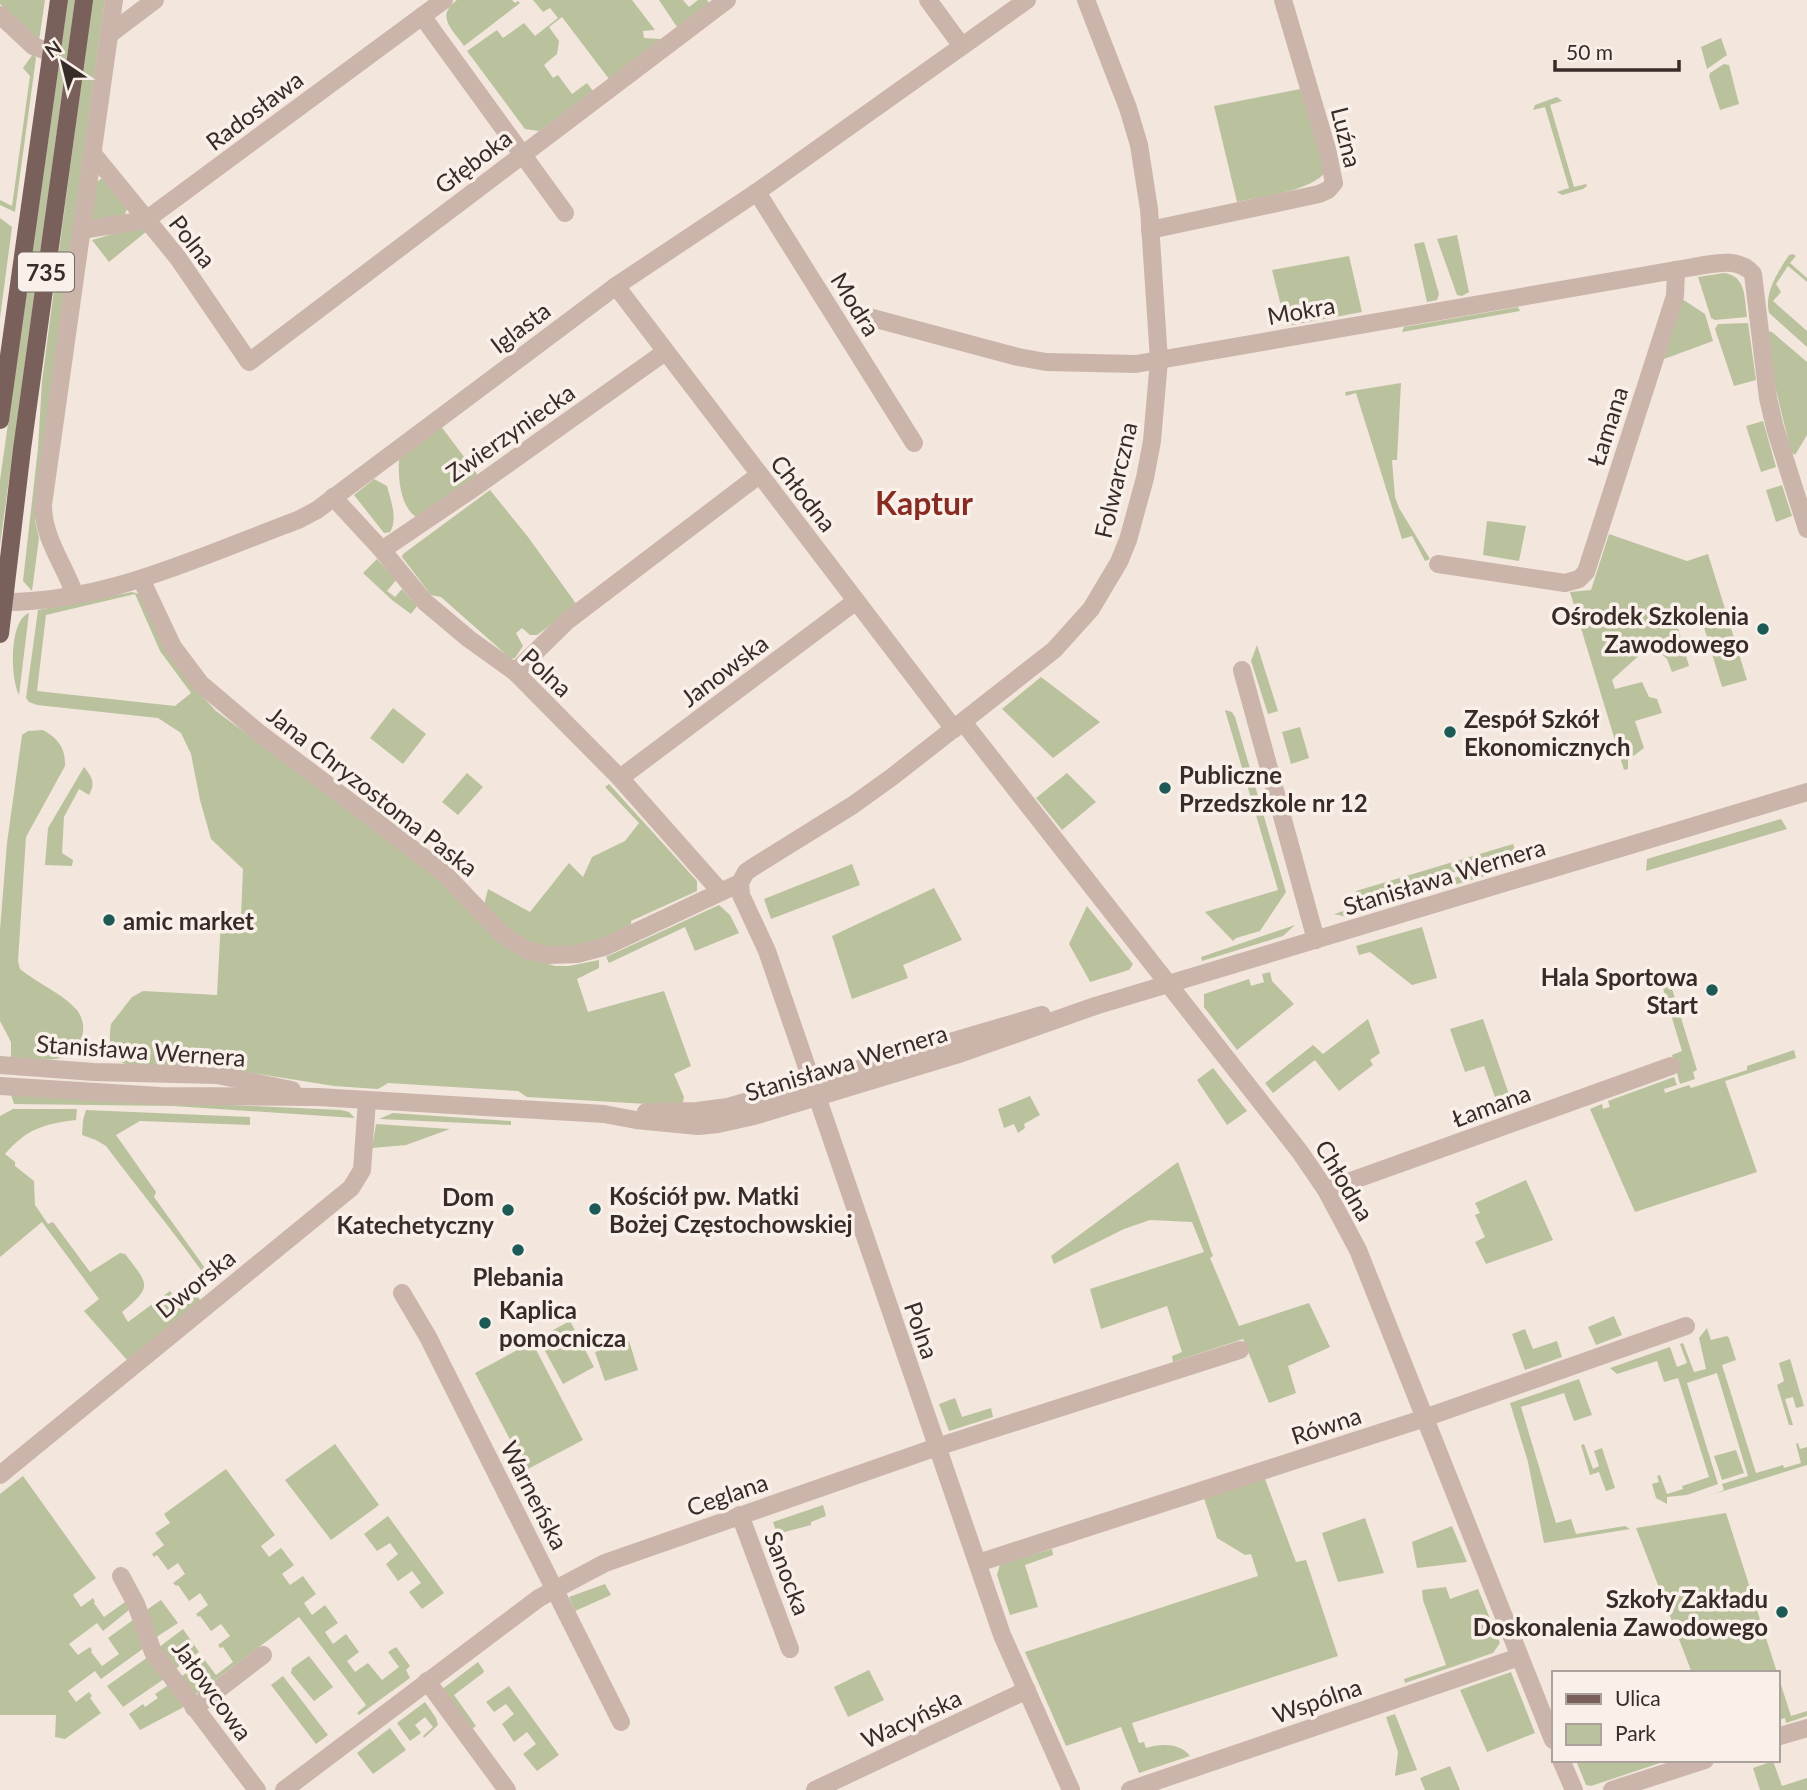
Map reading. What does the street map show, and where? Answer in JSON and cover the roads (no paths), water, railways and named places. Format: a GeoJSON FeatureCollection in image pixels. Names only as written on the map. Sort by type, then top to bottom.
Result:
{"type":"FeatureCollection","features":[{"type":"Feature","properties":{"kind":"main road","name":"735"},"geometry":{"type":"LineString","coordinates":[[0,420],[59,0]]}},
{"type":"Feature","properties":{"kind":"main road","name":"735"},"geometry":{"type":"LineString","coordinates":[[0,634],[84,0]]}},
{"type":"Feature","properties":{"kind":"street"},"geometry":{"type":"LineString","coordinates":[[75,594],[67,572],[48,537],[43,517],[114,0]]}},
{"type":"Feature","properties":{"kind":"street"},"geometry":{"type":"LineString","coordinates":[[110,34],[155,0]]}},
{"type":"Feature","properties":{"kind":"street","name":"Radosława"},"geometry":{"type":"LineString","coordinates":[[82,230],[146,220],[443,0]]}},
{"type":"Feature","properties":{"kind":"street","name":"Głęboka"},"geometry":{"type":"LineString","coordinates":[[249,362],[727,0]]}},
{"type":"Feature","properties":{"kind":"street"},"geometry":{"type":"LineString","coordinates":[[929,0],[961,45]]}},
{"type":"Feature","properties":{"kind":"street","name":"Iglasta"},"geometry":{"type":"LineString","coordinates":[[3,602],[35,601],[141,579],[298,520],[317,510],[617,286],[757,192],[1027,0]]}},
{"type":"Feature","properties":{"kind":"street","name":"Folwarczna"},"geometry":{"type":"LineString","coordinates":[[740,883],[746,872],[853,805],[1038,663],[1069,635],[1091,609],[1119,562],[1131,531],[1145,478],[1154,428],[1159,360],[1150,230],[1139,145],[1128,107],[1086,0]]}},
{"type":"Feature","properties":{"kind":"street","name":"Luźna"},"geometry":{"type":"LineString","coordinates":[[1150,230],[1318,194],[1328,190],[1334,183],[1327,149],[1283,0]]}},
{"type":"Feature","properties":{"kind":"street"},"geometry":{"type":"LineString","coordinates":[[0,15],[33,46],[52,53]]}},
{"type":"Feature","properties":{"kind":"street"},"geometry":{"type":"LineString","coordinates":[[422,16],[565,214]]}},
{"type":"Feature","properties":{"kind":"street","name":"Polna"},"geometry":{"type":"LineString","coordinates":[[93,154],[178,258],[249,362]]}},
{"type":"Feature","properties":{"kind":"street","name":"Modra"},"geometry":{"type":"LineString","coordinates":[[757,192],[914,443]]}},
{"type":"Feature","properties":{"kind":"street","name":"Mokra"},"geometry":{"type":"LineString","coordinates":[[865,316],[1046,362],[1136,364],[1676,270],[1725,263],[1747,267],[1753,274],[1756,288],[1764,368],[1775,428],[1807,529]]}},
{"type":"Feature","properties":{"kind":"street","name":"Łamana"},"geometry":{"type":"LineString","coordinates":[[1438,564],[1565,583],[1579,579],[1586,572],[1675,296],[1676,270]]}},
{"type":"Feature","properties":{"kind":"street","name":"Chłodna"},"geometry":{"type":"LineString","coordinates":[[617,286],[856,601],[1168,984],[1256,1095],[1326,1190],[1358,1251],[1552,1738]]}},
{"type":"Feature","properties":{"kind":"street","name":"Zwierzyniecka"},"geometry":{"type":"LineString","coordinates":[[382,550],[489,478],[665,352]]}},
{"type":"Feature","properties":{"kind":"street"},"geometry":{"type":"LineString","coordinates":[[515,672],[567,621],[760,475]]}},
{"type":"Feature","properties":{"kind":"street","name":"Polna"},"geometry":{"type":"LineString","coordinates":[[333,497],[434,610],[515,672],[620,778],[720,891]]}},
{"type":"Feature","properties":{"kind":"street","name":"Jana Chryzostoma Paska"},"geometry":{"type":"LineString","coordinates":[[141,579],[173,647],[200,683],[259,733],[443,872],[502,934],[526,950],[548,955],[587,953],[740,883]]}},
{"type":"Feature","properties":{"kind":"street","name":"Janowska"},"geometry":{"type":"LineString","coordinates":[[620,778],[856,601]]}},
{"type":"Feature","properties":{"kind":"street"},"geometry":{"type":"LineString","coordinates":[[1242,670],[1316,940]]}},
{"type":"Feature","properties":{"kind":"street","name":"Stanisława Wernera"},"geometry":{"type":"LineString","coordinates":[[0,1086],[160,1096],[318,1097],[604,1114],[713,1109],[814,1090],[1037,1016],[1095,1006],[1807,792]]}},
{"type":"Feature","properties":{"kind":"street","name":"Polna"},"geometry":{"type":"LineString","coordinates":[[740,883],[741,895],[767,951],[1002,1636],[1071,1790]]}},
{"type":"Feature","properties":{"kind":"street","name":"Stanisława Wernera"},"geometry":{"type":"LineString","coordinates":[[0,1065],[94,1072],[217,1075],[318,1097]]}},
{"type":"Feature","properties":{"kind":"street","name":"Łamana"},"geometry":{"type":"LineString","coordinates":[[1326,1190],[1671,1066]]}},
{"type":"Feature","properties":{"kind":"street","name":"Dworska"},"geometry":{"type":"LineString","coordinates":[[0,1475],[351,1188],[362,1170],[367,1100]]}},
{"type":"Feature","properties":{"kind":"street","name":"Warneńska"},"geometry":{"type":"LineString","coordinates":[[402,1293],[428,1337],[621,1722]]}},
{"type":"Feature","properties":{"kind":"street","name":"Równa"},"geometry":{"type":"LineString","coordinates":[[978,1563],[1423,1418],[1686,1326]]}},
{"type":"Feature","properties":{"kind":"street","name":"Ceglana"},"geometry":{"type":"LineString","coordinates":[[284,1790],[427,1681],[555,1589],[605,1563],[937,1447],[1240,1350]]}},
{"type":"Feature","properties":{"kind":"street","name":"Sanocka"},"geometry":{"type":"LineString","coordinates":[[740,1515],[790,1649]]}},
{"type":"Feature","properties":{"kind":"street","name":"Jałowcowa"},"geometry":{"type":"LineString","coordinates":[[121,1576],[139,1611],[153,1652],[257,1790]]}},
{"type":"Feature","properties":{"kind":"street"},"geometry":{"type":"LineString","coordinates":[[194,1708],[263,1655]]}},
{"type":"Feature","properties":{"kind":"street","name":"Wspólna"},"geometry":{"type":"LineString","coordinates":[[1130,1790],[1519,1657]]}},
{"type":"Feature","properties":{"kind":"street"},"geometry":{"type":"LineString","coordinates":[[427,1681],[507,1790]]}},
{"type":"Feature","properties":{"kind":"street","name":"Wacyńska"},"geometry":{"type":"LineString","coordinates":[[815,1790],[1027,1690]]}},
{"type":"Feature","properties":{"kind":"street"},"geometry":{"type":"LineString","coordinates":[[1779,1736],[1807,1728]]}},
{"type":"Feature","properties":{"kind":"street"},"geometry":{"type":"LineString","coordinates":[[1563,1762],[1574,1790]]}},
{"type":"Feature","properties":{"kind":"street"},"geometry":{"type":"LineString","coordinates":[[1612,1790],[1699,1762]]}},
{"type":"Feature","properties":{"kind":"place","name":"Ośrodek Szkolenia Zawodowego"},"geometry":{"type":"Point","coordinates":[1763,629]}},
{"type":"Feature","properties":{"kind":"place","name":"Zespół Szkół Ekonomicznych"},"geometry":{"type":"Point","coordinates":[1450,732]}},
{"type":"Feature","properties":{"kind":"place","name":"Publiczne Przedszkole nr 12"},"geometry":{"type":"Point","coordinates":[1165,788]}},
{"type":"Feature","properties":{"kind":"place","name":"amic market"},"geometry":{"type":"Point","coordinates":[109,920]}},
{"type":"Feature","properties":{"kind":"place","name":"Hala Sportowa Start"},"geometry":{"type":"Point","coordinates":[1712,990]}},
{"type":"Feature","properties":{"kind":"place","name":"Kościół pw. Matki Bożej Częstochowskiej"},"geometry":{"type":"Point","coordinates":[595,1209]}},
{"type":"Feature","properties":{"kind":"place","name":"Dom Katechetyczny"},"geometry":{"type":"Point","coordinates":[508,1210]}},
{"type":"Feature","properties":{"kind":"place","name":"Plebania"},"geometry":{"type":"Point","coordinates":[518,1250]}},
{"type":"Feature","properties":{"kind":"place","name":"Kaplica pomocnicza"},"geometry":{"type":"Point","coordinates":[485,1323]}},
{"type":"Feature","properties":{"kind":"place","name":"Szkoły Zakładu Doskonalenia Zawodowego"},"geometry":{"type":"Point","coordinates":[1782,1612]}},
{"type":"Feature","properties":{"kind":"district","name":"Kaptur"},"geometry":{"type":"Point","coordinates":[924,502]}}]}
